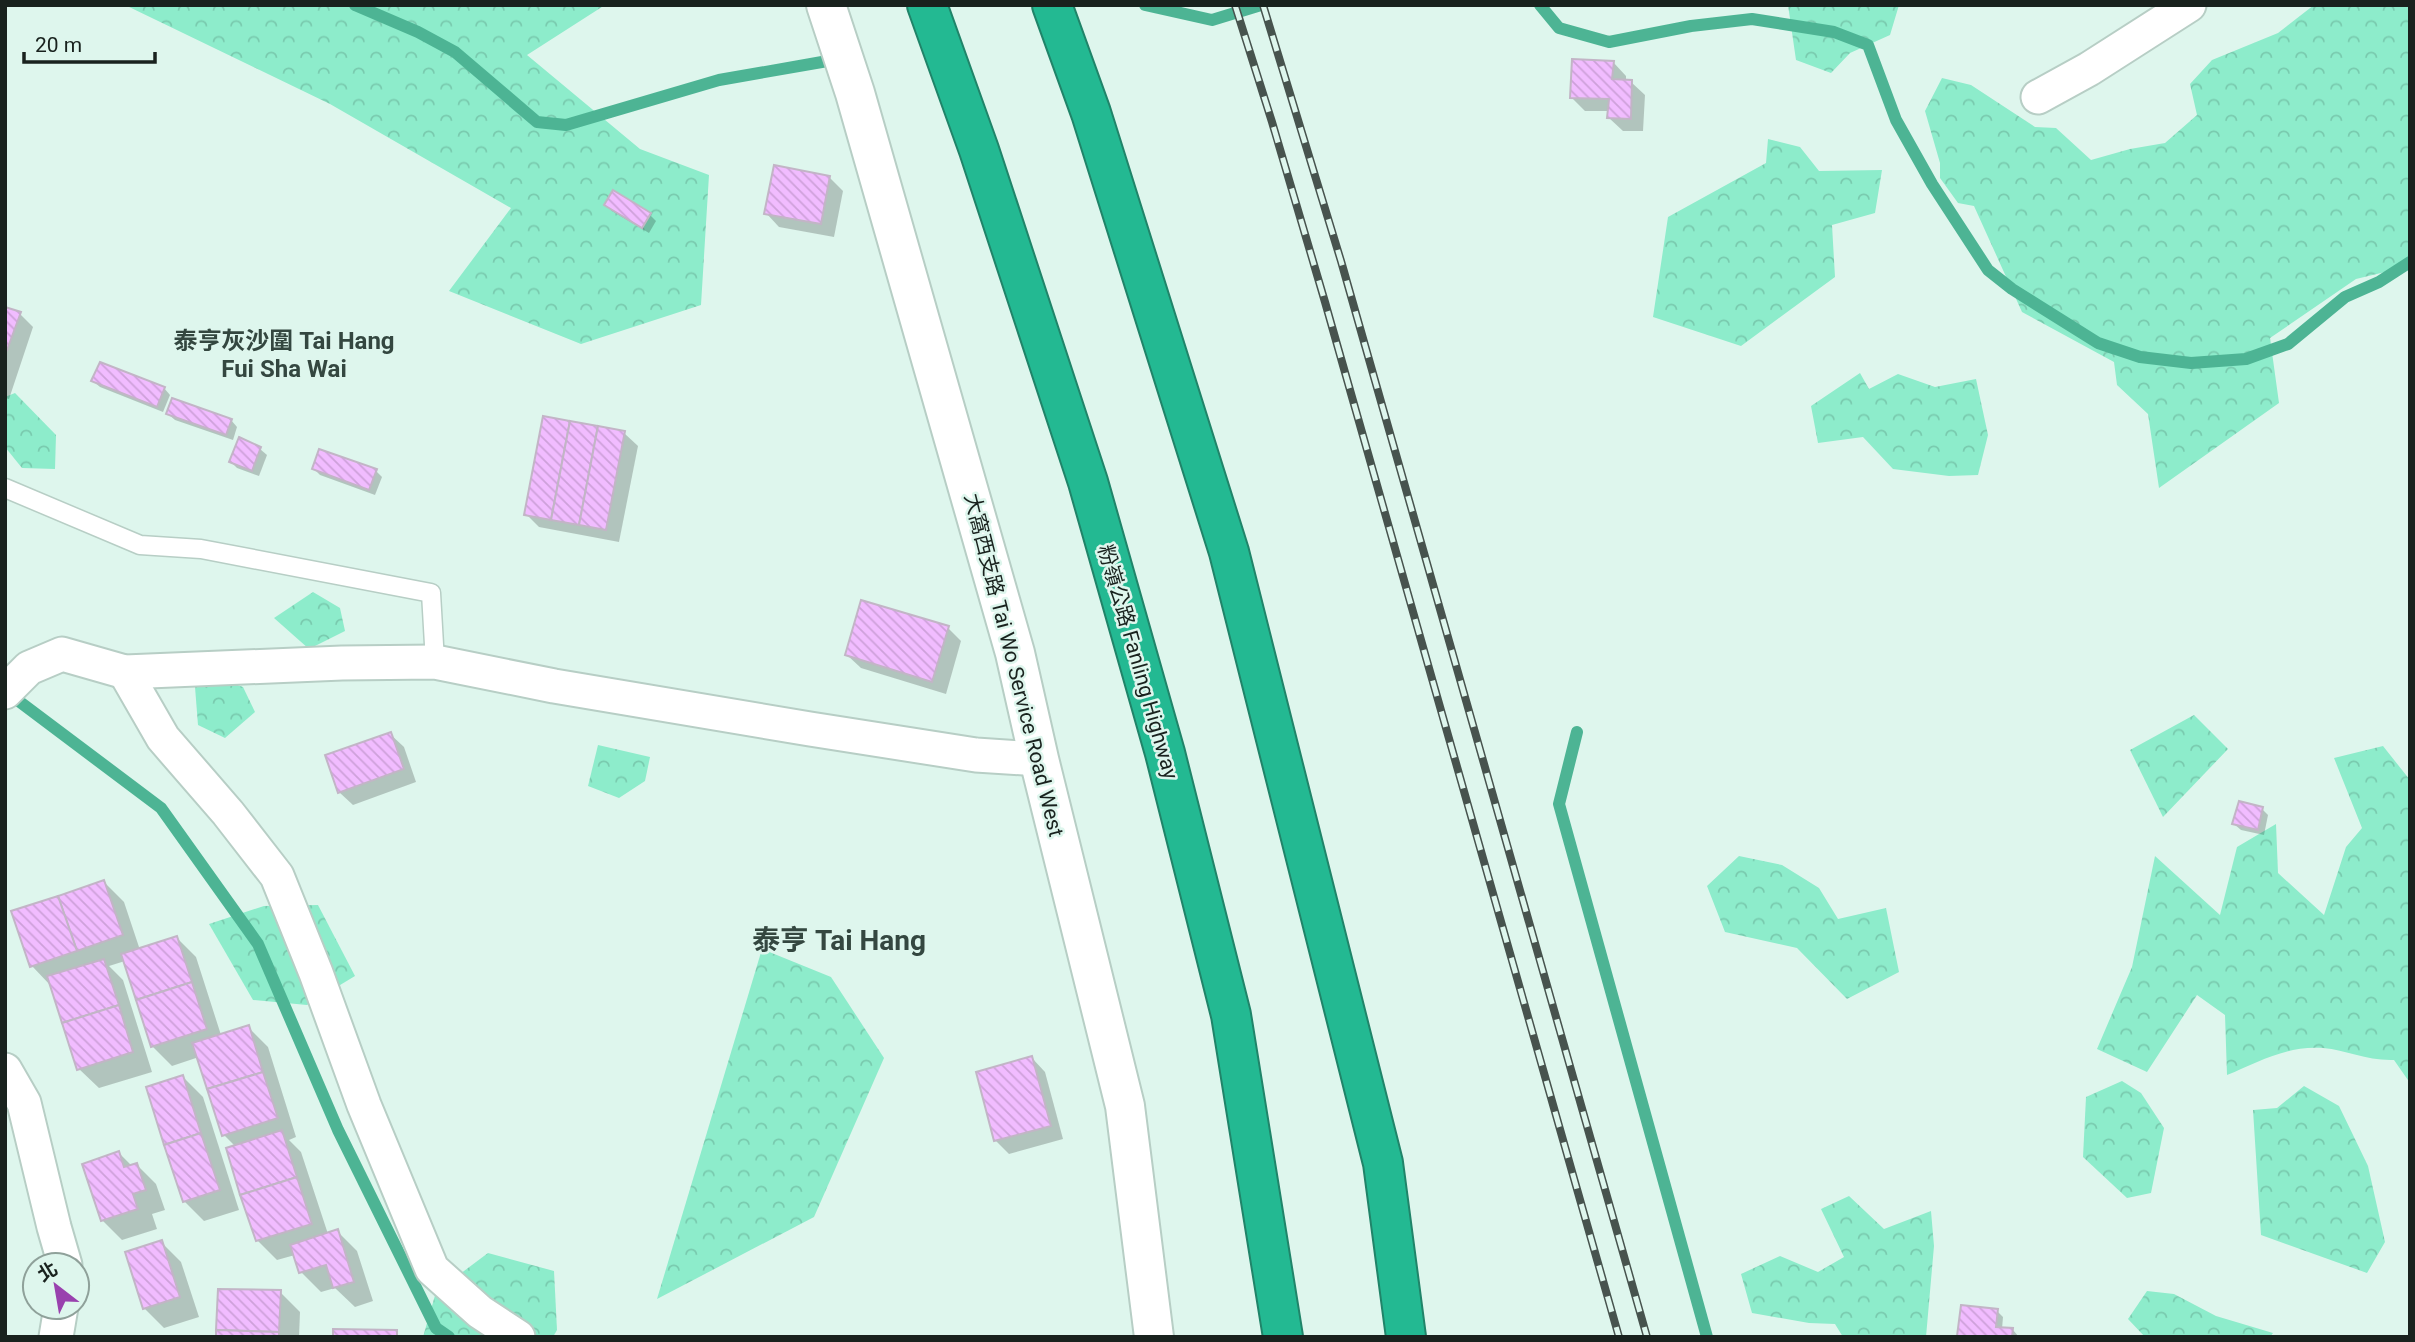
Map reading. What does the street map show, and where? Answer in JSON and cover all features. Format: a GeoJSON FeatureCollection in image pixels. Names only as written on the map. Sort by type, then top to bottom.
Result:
{"type":"FeatureCollection","features":[{"type":"Feature","properties":{"kind":"highway","name":"粉嶺公路 Fanling Highway"},"geometry":{"type":"LineString","coordinates":[[927,5],[979,150],[1088,482],[1165,753],[1231,1014],[1283,1337]]}},
{"type":"Feature","properties":{"kind":"highway"},"geometry":{"type":"LineString","coordinates":[[1052,5],[1091,113],[1229,552],[1383,1163],[1406,1337]]}},
{"type":"Feature","properties":{"kind":"main road","name":"大窩西支路 Tai Wo Service Road West"},"geometry":{"type":"LineString","coordinates":[[826,5],[855,93],[1015,653],[1125,1106],[1154,1337]]}},
{"type":"Feature","properties":{"kind":"street"},"geometry":{"type":"LineString","coordinates":[[2038,97],[2089,69],[2189,5]]}},
{"type":"Feature","properties":{"kind":"street"},"geometry":{"type":"LineString","coordinates":[[5,692],[29,668],[62,654],[125,672],[342,663],[435,663],[554,687],[797,727],[976,755],[1039,759]]}},
{"type":"Feature","properties":{"kind":"street"},"geometry":{"type":"LineString","coordinates":[[125,672],[163,738],[228,813],[277,876],[364,1105],[432,1269],[480,1312],[518,1337]]}},
{"type":"Feature","properties":{"kind":"street"},"geometry":{"type":"LineString","coordinates":[[5,1070],[24,1103],[61,1251]]}},
{"type":"Feature","properties":{"kind":"lane"},"geometry":{"type":"LineString","coordinates":[[5,488],[140,545],[201,549],[431,593],[435,663]]}},
{"type":"Feature","properties":{"kind":"green space"},"geometry":{"type":"Polygon","coordinates":[[[125,5],[605,5],[527,55],[640,149],[709,175],[701,305],[581,344],[449,291],[511,208],[330,104],[125,5]]]}},
{"type":"Feature","properties":{"kind":"green space"},"geometry":{"type":"Polygon","coordinates":[[[1788,5],[1899,5],[1890,35],[1850,53],[1831,73],[1796,60],[1788,5]]]}},
{"type":"Feature","properties":{"kind":"green space"},"geometry":{"type":"Polygon","coordinates":[[[2314,5],[2410,5],[2410,266],[2356,279],[2270,338],[2279,403],[2159,488],[2148,414],[2117,385],[2114,362],[2022,312],[1974,206],[1958,203],[1940,178],[1940,163],[1925,111],[1942,78],[1971,85],[2035,127],[2056,128],[2091,160],[2165,143],[2197,115],[2190,84],[2212,60],[2278,33],[2314,5]]]}},
{"type":"Feature","properties":{"kind":"green space"},"geometry":{"type":"Polygon","coordinates":[[[1768,139],[1800,147],[1819,171],[1882,170],[1875,213],[1832,225],[1835,277],[1741,346],[1653,317],[1668,217],[1766,163],[1768,139]]]}},
{"type":"Feature","properties":{"kind":"green space"},"geometry":{"type":"Polygon","coordinates":[[[1860,373],[1869,389],[1898,374],[1935,387],[1976,379],[1988,435],[1978,475],[1949,476],[1893,469],[1863,437],[1818,443],[1811,406],[1860,373]]]}},
{"type":"Feature","properties":{"kind":"green space"},"geometry":{"type":"Polygon","coordinates":[[[15,393],[56,435],[55,469],[22,468],[5,447],[5,397],[15,393]]]}},
{"type":"Feature","properties":{"kind":"green space"},"geometry":{"type":"Polygon","coordinates":[[[313,592],[340,608],[345,631],[309,649],[274,618],[313,592]]]}},
{"type":"Feature","properties":{"kind":"green space"},"geometry":{"type":"Polygon","coordinates":[[[215,677],[243,687],[255,712],[225,738],[198,725],[195,687],[215,677]]]}},
{"type":"Feature","properties":{"kind":"green space"},"geometry":{"type":"Polygon","coordinates":[[[2194,715],[2228,749],[2163,817],[2130,750],[2194,715]]]}},
{"type":"Feature","properties":{"kind":"green space"},"geometry":{"type":"Polygon","coordinates":[[[598,745],[650,757],[645,781],[619,798],[588,786],[598,745]]]}},
{"type":"Feature","properties":{"kind":"green space"},"geometry":{"type":"Polygon","coordinates":[[[2383,746],[2410,780],[2410,1083],[2394,1060],[2375,1059],[2323,1048],[2285,1052],[2227,1075],[2225,1015],[2197,995],[2147,1072],[2097,1049],[2132,967],[2155,856],[2220,915],[2237,847],[2276,824],[2278,873],[2324,915],[2346,847],[2362,828],[2334,758],[2383,746]]]}},
{"type":"Feature","properties":{"kind":"green space"},"geometry":{"type":"Polygon","coordinates":[[[1739,856],[1782,865],[1819,888],[1838,919],[1886,908],[1899,972],[1847,999],[1797,948],[1725,932],[1707,886],[1739,856]]]}},
{"type":"Feature","properties":{"kind":"green space"},"geometry":{"type":"Polygon","coordinates":[[[318,905],[355,976],[307,1005],[253,1000],[209,924],[264,906],[318,905]]]}},
{"type":"Feature","properties":{"kind":"green space"},"geometry":{"type":"Polygon","coordinates":[[[762,949],[831,977],[884,1058],[814,1217],[657,1299],[762,949]]]}},
{"type":"Feature","properties":{"kind":"green space"},"geometry":{"type":"Polygon","coordinates":[[[2122,1081],[2141,1093],[2164,1128],[2151,1193],[2127,1198],[2083,1157],[2086,1097],[2122,1081]]]}},
{"type":"Feature","properties":{"kind":"green space"},"geometry":{"type":"Polygon","coordinates":[[[2304,1086],[2339,1106],[2368,1166],[2385,1242],[2367,1273],[2261,1235],[2253,1110],[2277,1108],[2304,1086]]]}},
{"type":"Feature","properties":{"kind":"green space"},"geometry":{"type":"Polygon","coordinates":[[[1849,1196],[1884,1229],[1931,1211],[1934,1246],[1926,1337],[1843,1337],[1835,1324],[1809,1323],[1752,1313],[1741,1274],[1780,1256],[1818,1272],[1844,1257],[1821,1209],[1849,1196]]]}},
{"type":"Feature","properties":{"kind":"green space"},"geometry":{"type":"Polygon","coordinates":[[[488,1253],[554,1271],[557,1330],[553,1337],[423,1337],[436,1292],[488,1253]]]}},
{"type":"Feature","properties":{"kind":"green space"},"geometry":{"type":"Polygon","coordinates":[[[2147,1291],[2174,1294],[2216,1316],[2273,1333],[2270,1337],[2145,1337],[2128,1319],[2147,1291]]]}},
{"type":"Feature","properties":{"kind":"building"},"geometry":{"type":"Polygon","coordinates":[[[1572,59],[1614,61],[1612,79],[1632,80],[1631,119],[1607,118],[1609,99],[1570,98],[1572,59]]]}},
{"type":"Feature","properties":{"kind":"building"},"geometry":{"type":"Polygon","coordinates":[[[774,165],[830,176],[821,224],[764,214],[774,165]]]}},
{"type":"Feature","properties":{"kind":"building"},"geometry":{"type":"Polygon","coordinates":[[[613,190],[651,213],[642,228],[604,205],[613,190]]]}},
{"type":"Feature","properties":{"kind":"building"},"geometry":{"type":"Polygon","coordinates":[[[5,307],[21,312],[7,350],[5,349],[5,307]]]}},
{"type":"Feature","properties":{"kind":"building"},"geometry":{"type":"Polygon","coordinates":[[[100,362],[165,387],[157,407],[91,381],[100,362]]]}},
{"type":"Feature","properties":{"kind":"building"},"geometry":{"type":"Polygon","coordinates":[[[172,398],[232,419],[226,435],[166,414],[172,398]]]}},
{"type":"Feature","properties":{"kind":"building"},"geometry":{"type":"Polygon","coordinates":[[[543,416],[570,421],[551,520],[524,515],[543,416]]]}},
{"type":"Feature","properties":{"kind":"building"},"geometry":{"type":"Polygon","coordinates":[[[570,421],[598,426],[579,525],[551,520],[570,421]]]}},
{"type":"Feature","properties":{"kind":"building"},"geometry":{"type":"Polygon","coordinates":[[[598,426],[625,431],[606,530],[579,525],[598,426]]]}},
{"type":"Feature","properties":{"kind":"building"},"geometry":{"type":"Polygon","coordinates":[[[239,437],[261,447],[252,471],[229,462],[239,437]]]}},
{"type":"Feature","properties":{"kind":"building"},"geometry":{"type":"Polygon","coordinates":[[[319,449],[377,469],[369,490],[312,469],[319,449]]]}},
{"type":"Feature","properties":{"kind":"building"},"geometry":{"type":"Polygon","coordinates":[[[861,600],[949,626],[932,682],[845,655],[861,600]]]}},
{"type":"Feature","properties":{"kind":"building"},"geometry":{"type":"Polygon","coordinates":[[[391,732],[404,769],[338,793],[325,755],[391,732]]]}},
{"type":"Feature","properties":{"kind":"building"},"geometry":{"type":"Polygon","coordinates":[[[2239,801],[2263,807],[2258,830],[2232,824],[2239,801]]]}},
{"type":"Feature","properties":{"kind":"building"},"geometry":{"type":"Polygon","coordinates":[[[104,880],[123,935],[77,951],[58,896],[104,880]]]}},
{"type":"Feature","properties":{"kind":"building"},"geometry":{"type":"Polygon","coordinates":[[[58,896],[77,951],[30,967],[11,911],[58,896]]]}},
{"type":"Feature","properties":{"kind":"building"},"geometry":{"type":"Polygon","coordinates":[[[177,936],[192,982],[136,1000],[121,954],[177,936]]]}},
{"type":"Feature","properties":{"kind":"building"},"geometry":{"type":"Polygon","coordinates":[[[104,959],[119,1005],[62,1023],[47,976],[104,959]]]}},
{"type":"Feature","properties":{"kind":"building"},"geometry":{"type":"Polygon","coordinates":[[[192,982],[207,1029],[151,1047],[136,1000],[192,982]]]}},
{"type":"Feature","properties":{"kind":"building"},"geometry":{"type":"Polygon","coordinates":[[[119,1005],[133,1052],[77,1070],[62,1023],[119,1005]]]}},
{"type":"Feature","properties":{"kind":"building"},"geometry":{"type":"Polygon","coordinates":[[[249,1025],[263,1072],[207,1089],[192,1043],[249,1025]]]}},
{"type":"Feature","properties":{"kind":"building"},"geometry":{"type":"Polygon","coordinates":[[[1032,1056],[1051,1126],[994,1141],[976,1072],[1032,1056]]]}},
{"type":"Feature","properties":{"kind":"building"},"geometry":{"type":"Polygon","coordinates":[[[263,1072],[278,1118],[222,1136],[207,1089],[263,1072]]]}},
{"type":"Feature","properties":{"kind":"building"},"geometry":{"type":"Polygon","coordinates":[[[183,1075],[201,1133],[164,1145],[146,1087],[183,1075]]]}},
{"type":"Feature","properties":{"kind":"building"},"geometry":{"type":"Polygon","coordinates":[[[282,1130],[297,1177],[240,1195],[226,1148],[282,1130]]]}},
{"type":"Feature","properties":{"kind":"building"},"geometry":{"type":"Polygon","coordinates":[[[201,1133],[220,1190],[183,1202],[164,1145],[201,1133]]]}},
{"type":"Feature","properties":{"kind":"building"},"geometry":{"type":"Polygon","coordinates":[[[119,1151],[124,1167],[137,1163],[146,1190],[133,1194],[138,1209],[101,1221],[82,1164],[119,1151]]]}},
{"type":"Feature","properties":{"kind":"building"},"geometry":{"type":"Polygon","coordinates":[[[297,1177],[312,1224],[256,1241],[240,1195],[297,1177]]]}},
{"type":"Feature","properties":{"kind":"building"},"geometry":{"type":"Polygon","coordinates":[[[338,1229],[354,1282],[333,1288],[326,1265],[299,1273],[290,1245],[338,1229]]]}},
{"type":"Feature","properties":{"kind":"building"},"geometry":{"type":"Polygon","coordinates":[[[162,1240],[180,1297],[143,1309],[125,1252],[162,1240]]]}},
{"type":"Feature","properties":{"kind":"building"},"geometry":{"type":"Polygon","coordinates":[[[218,1289],[281,1290],[279,1332],[216,1330],[218,1289]]]}},
{"type":"Feature","properties":{"kind":"building"},"geometry":{"type":"Polygon","coordinates":[[[1961,1305],[1998,1309],[1996,1327],[2013,1328],[2012,1337],[1957,1336],[1961,1305]]]}},
{"type":"Feature","properties":{"kind":"building"},"geometry":{"type":"Polygon","coordinates":[[[333,1329],[397,1330],[397,1337],[333,1337],[333,1329]]]}},
{"type":"Feature","properties":{"kind":"building"},"geometry":{"type":"Polygon","coordinates":[[[216,1330],[279,1332],[279,1337],[216,1337],[216,1330]]]}},
{"type":"Feature","properties":{"kind":"waterway"},"geometry":{"type":"LineString","coordinates":[[355,5],[418,32],[455,52],[537,122],[566,125],[719,80],[839,59]]}},
{"type":"Feature","properties":{"kind":"waterway"},"geometry":{"type":"LineString","coordinates":[[1145,5],[1212,20],[1261,5]]}},
{"type":"Feature","properties":{"kind":"waterway"},"geometry":{"type":"LineString","coordinates":[[1540,5],[1559,28],[1609,42],[1691,26],[1752,19],[1834,32],[1868,45],[1896,120],[1932,184],[1988,270],[2012,289],[2098,343],[2140,357],[2191,363],[2246,359],[2288,344],[2345,297],[2379,282],[2410,262]]}},
{"type":"Feature","properties":{"kind":"waterway"},"geometry":{"type":"LineString","coordinates":[[8,693],[161,808],[258,944],[338,1130],[436,1328],[449,1337]]}},
{"type":"Feature","properties":{"kind":"waterway"},"geometry":{"type":"LineString","coordinates":[[1577,732],[1559,804],[1707,1337]]}},
{"type":"Feature","properties":{"kind":"railway"},"geometry":{"type":"LineString","coordinates":[[1235,5],[1325,302],[1619,1337]]}},
{"type":"Feature","properties":{"kind":"railway"},"geometry":{"type":"LineString","coordinates":[[1263,5],[1341,261],[1647,1337]]}},
{"type":"Feature","properties":{"kind":"district","name":"泰亨灰沙圍 Tai Hang Fui Sha Wai"},"geometry":{"type":"Point","coordinates":[284,355]}},
{"type":"Feature","properties":{"kind":"district","name":"泰亨 Tai Hang"},"geometry":{"type":"Point","coordinates":[839,940]}}]}
